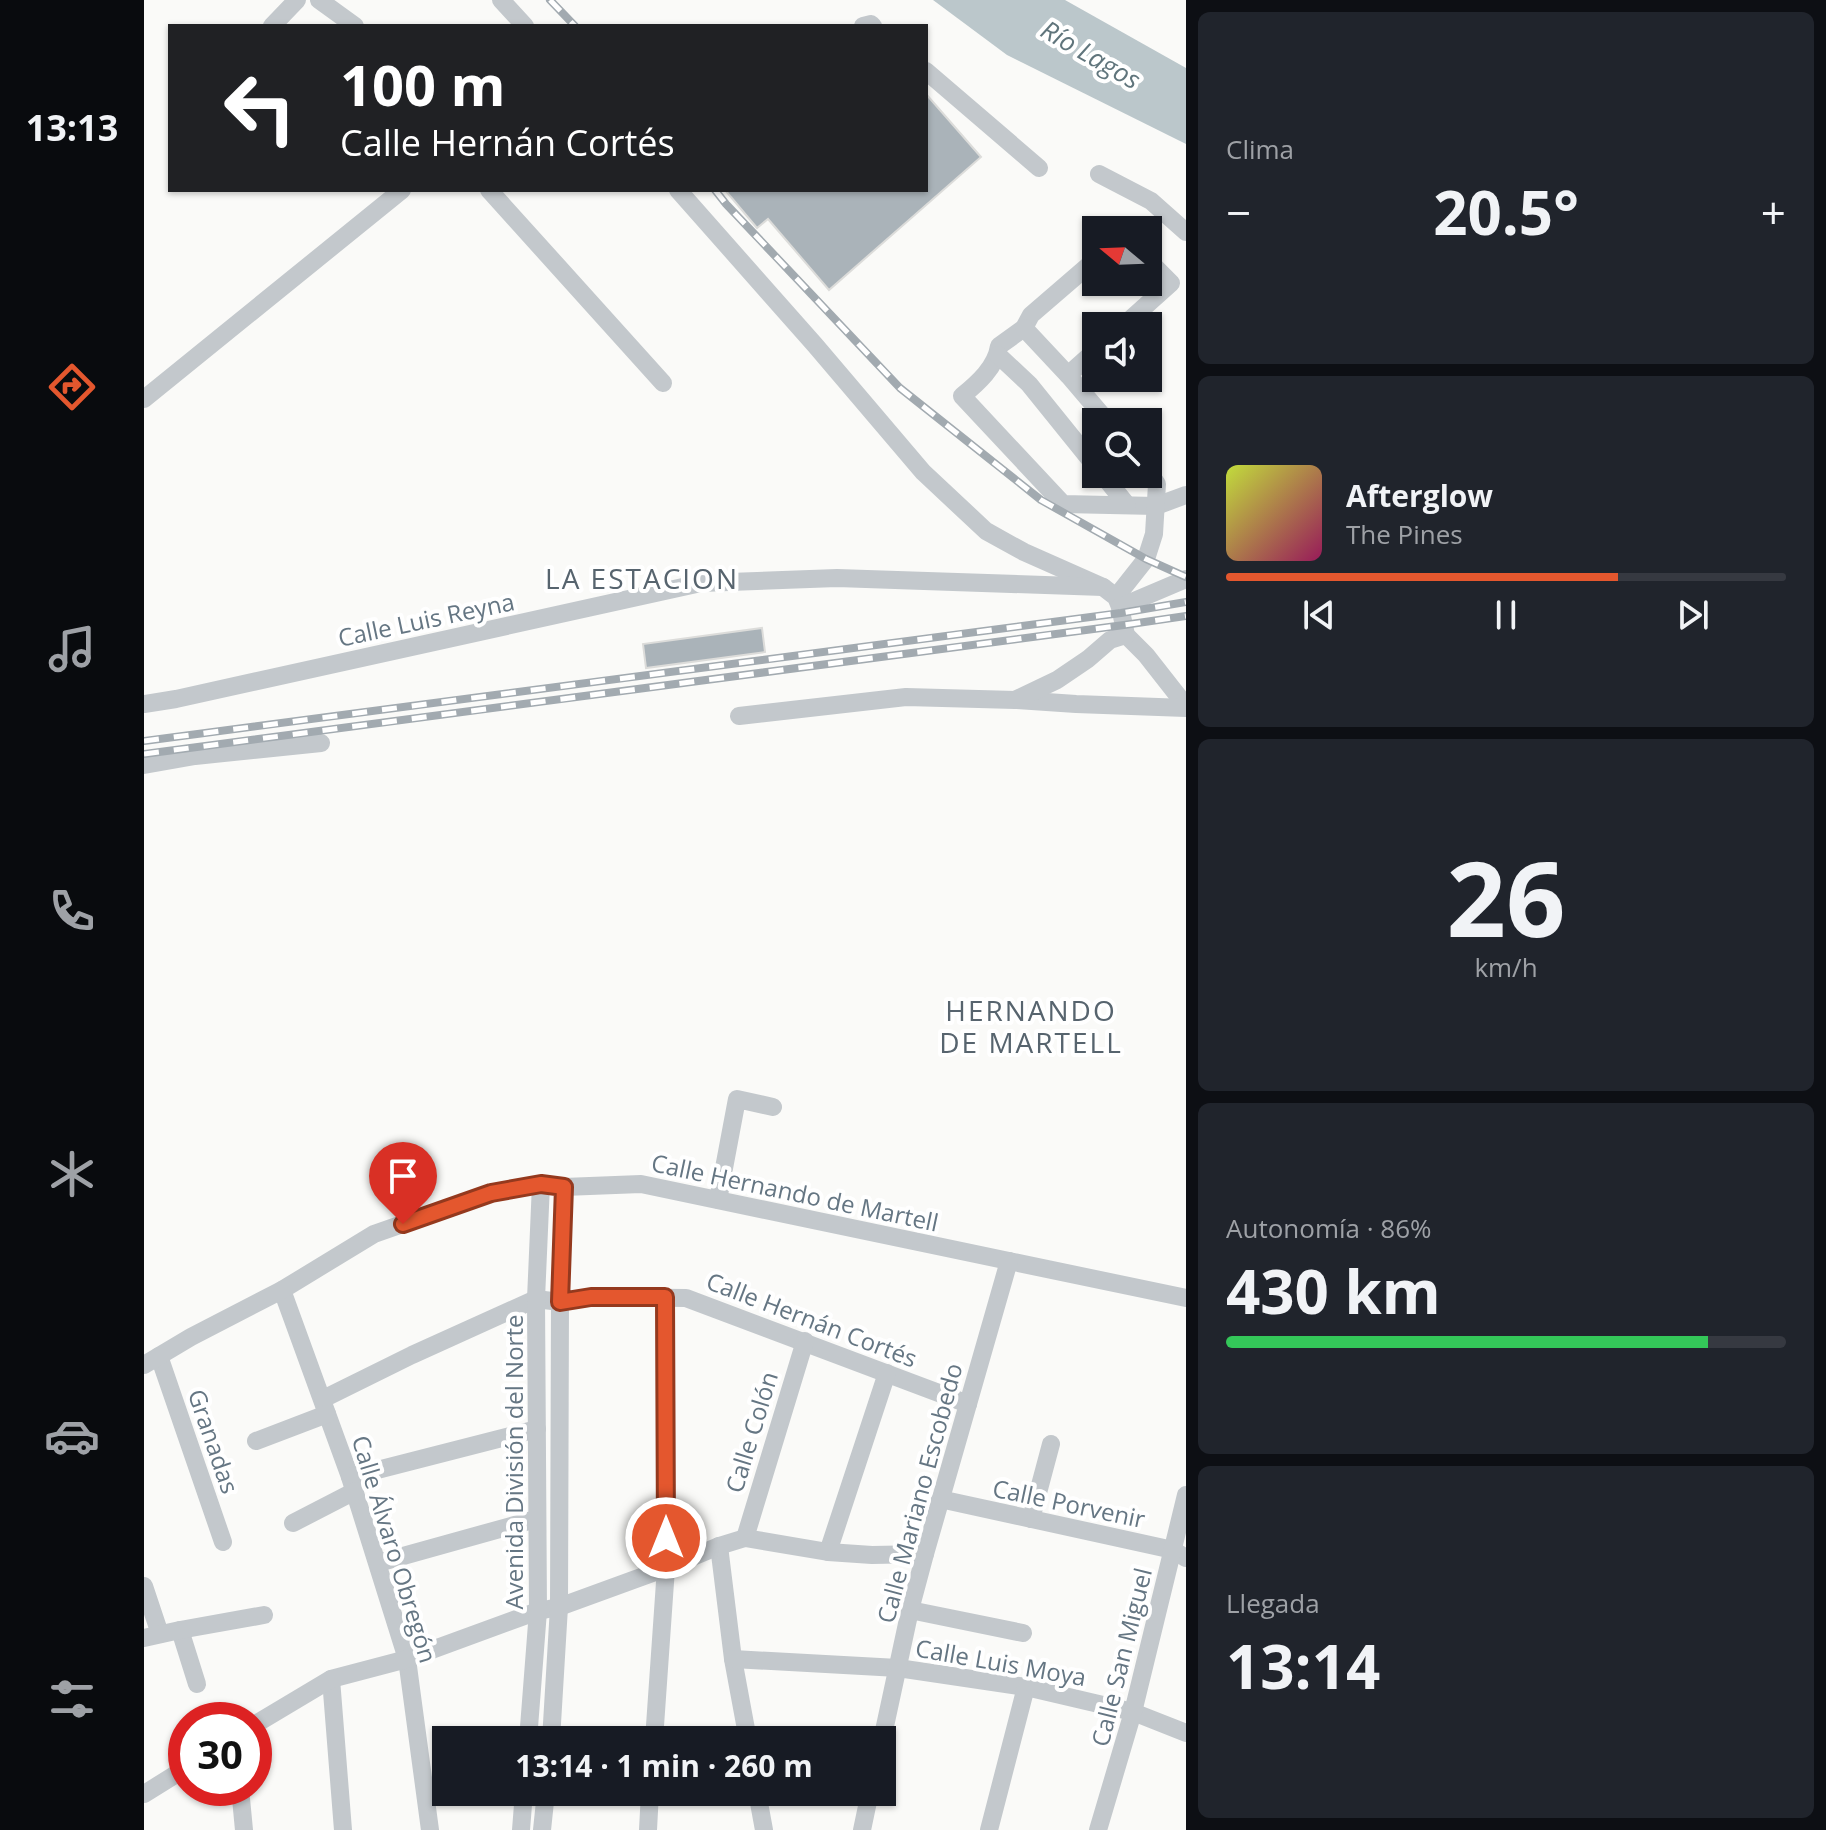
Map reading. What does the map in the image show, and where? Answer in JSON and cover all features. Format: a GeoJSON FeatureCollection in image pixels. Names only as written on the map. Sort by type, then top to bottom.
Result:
{"type":"FeatureCollection","features":[{"type":"Feature","properties":{"kind":"street"},"geometry":{"type":"LineString","coordinates":[[274,24],[297,0]]}},
{"type":"Feature","properties":{"kind":"street"},"geometry":{"type":"LineString","coordinates":[[319,0],[352,24]]}},
{"type":"Feature","properties":{"kind":"street"},"geometry":{"type":"LineString","coordinates":[[501,0],[523,24]]}},
{"type":"Feature","properties":{"kind":"street"},"geometry":{"type":"LineString","coordinates":[[928,73],[1039,168]]}},
{"type":"Feature","properties":{"kind":"street"},"geometry":{"type":"LineString","coordinates":[[1099,174],[1151,201],[1186,232]]}},
{"type":"Feature","properties":{"kind":"street"},"geometry":{"type":"LineString","coordinates":[[144,399],[400,192]]}},
{"type":"Feature","properties":{"kind":"street"},"geometry":{"type":"LineString","coordinates":[[491,192],[663,383]]}},
{"type":"Feature","properties":{"kind":"street"},"geometry":{"type":"LineString","coordinates":[[680,192],[923,472],[986,531],[1113,597],[1126,635],[1146,655],[1186,707]]}},
{"type":"Feature","properties":{"kind":"street"},"geometry":{"type":"LineString","coordinates":[[1082,271],[1031,315],[1024,328],[999,346],[998,355],[980,382],[962,396],[1063,504],[1156,506],[1186,495]]}},
{"type":"Feature","properties":{"kind":"street"},"geometry":{"type":"LineString","coordinates":[[1162,274],[1171,283],[1162,291]]}},
{"type":"Feature","properties":{"kind":"street"},"geometry":{"type":"LineString","coordinates":[[1139,312],[1156,296]]}},
{"type":"Feature","properties":{"kind":"street"},"geometry":{"type":"LineString","coordinates":[[1024,328],[1096,408]]}},
{"type":"Feature","properties":{"kind":"street"},"geometry":{"type":"LineString","coordinates":[[998,355],[1029,384],[1082,450]]}},
{"type":"Feature","properties":{"kind":"street"},"geometry":{"type":"LineString","coordinates":[[1068,375],[1082,362]]}},
{"type":"Feature","properties":{"kind":"street"},"geometry":{"type":"LineString","coordinates":[[1113,488],[1127,505]]}},
{"type":"Feature","properties":{"kind":"street"},"geometry":{"type":"LineString","coordinates":[[1113,597],[1146,559],[1154,534],[1157,488]]}},
{"type":"Feature","properties":{"kind":"street","name":"Calle Luis Reyna"},"geometry":{"type":"LineString","coordinates":[[144,704],[701,583],[837,578],[1113,597],[1186,579]]}},
{"type":"Feature","properties":{"kind":"street"},"geometry":{"type":"LineString","coordinates":[[1015,700],[1057,680],[1110,640],[1126,635]]}},
{"type":"Feature","properties":{"kind":"street"},"geometry":{"type":"LineString","coordinates":[[739,716],[906,697],[1186,707]]}},
{"type":"Feature","properties":{"kind":"street"},"geometry":{"type":"LineString","coordinates":[[144,765],[195,756],[321,743]]}},
{"type":"Feature","properties":{"kind":"street"},"geometry":{"type":"LineString","coordinates":[[718,1200],[737,1099],[773,1107]]}},
{"type":"Feature","properties":{"kind":"street","name":"Calle Hernando de Martell"},"geometry":{"type":"LineString","coordinates":[[152,1360],[282,1290],[374,1234],[491,1193],[541,1184],[564,1187],[641,1184],[1186,1298]]}},
{"type":"Feature","properties":{"kind":"street","name":"Avenida División del Norte"},"geometry":{"type":"LineString","coordinates":[[529,1726],[538,1611],[536,1299],[541,1184]]}},
{"type":"Feature","properties":{"kind":"street","name":"Avenida División del Norte"},"geometry":{"type":"LineString","coordinates":[[552,1726],[559,1607],[560,1302],[564,1187]]}},
{"type":"Feature","properties":{"kind":"street","name":"Calle Mariano Escobedo"},"geometry":{"type":"LineString","coordinates":[[885,1726],[910,1610],[1009,1261]]}},
{"type":"Feature","properties":{"kind":"street","name":"Calle Álvaro Obregón"},"geometry":{"type":"LineString","coordinates":[[282,1290],[353,1484],[407,1659],[430,1830]]}},
{"type":"Feature","properties":{"kind":"street","name":"Calle Hernán Cortés"},"geometry":{"type":"LineString","coordinates":[[536,1299],[560,1302],[591,1297],[686,1298],[968,1404]]}},
{"type":"Feature","properties":{"kind":"street"},"geometry":{"type":"LineString","coordinates":[[655,1726],[666,1568],[665,1297]]}},
{"type":"Feature","properties":{"kind":"street"},"geometry":{"type":"LineString","coordinates":[[256,1441],[325,1407],[412,1355],[536,1299]]}},
{"type":"Feature","properties":{"kind":"street","name":"Calle Colón"},"geometry":{"type":"LineString","coordinates":[[745,1538],[805,1341]]}},
{"type":"Feature","properties":{"kind":"street","name":"Granadas"},"geometry":{"type":"LineString","coordinates":[[152,1360],[223,1542]]}},
{"type":"Feature","properties":{"kind":"street"},"geometry":{"type":"LineString","coordinates":[[828,1552],[887,1373]]}},
{"type":"Feature","properties":{"kind":"street"},"geometry":{"type":"LineString","coordinates":[[293,1523],[353,1484],[537,1429]]}},
{"type":"Feature","properties":{"kind":"street"},"geometry":{"type":"LineString","coordinates":[[1031,1519],[1051,1444]]}},
{"type":"Feature","properties":{"kind":"street","name":"Calle San Miguel"},"geometry":{"type":"LineString","coordinates":[[1098,1830],[1179,1554],[1186,1495]]}},
{"type":"Feature","properties":{"kind":"street","name":"Calle Porvenir"},"geometry":{"type":"LineString","coordinates":[[940,1499],[1179,1554]]}},
{"type":"Feature","properties":{"kind":"street"},"geometry":{"type":"LineString","coordinates":[[378,1563],[536,1519]]}},
{"type":"Feature","properties":{"kind":"street"},"geometry":{"type":"LineString","coordinates":[[272,1714],[331,1679],[407,1659],[745,1538],[828,1552],[925,1554]]}},
{"type":"Feature","properties":{"kind":"street"},"geometry":{"type":"LineString","coordinates":[[719,1546],[733,1659],[745,1726]]}},
{"type":"Feature","properties":{"kind":"street"},"geometry":{"type":"LineString","coordinates":[[144,1586],[152,1636],[264,1615]]}},
{"type":"Feature","properties":{"kind":"street"},"geometry":{"type":"LineString","coordinates":[[910,1610],[1023,1633]]}},
{"type":"Feature","properties":{"kind":"street"},"geometry":{"type":"LineString","coordinates":[[180,1630],[197,1684]]}},
{"type":"Feature","properties":{"kind":"street","name":"Calle Luis Moya"},"geometry":{"type":"LineString","coordinates":[[733,1659],[898,1668],[1026,1687],[1133,1712],[1186,1733]]}},
{"type":"Feature","properties":{"kind":"street"},"geometry":{"type":"LineString","coordinates":[[331,1679],[343,1830]]}},
{"type":"Feature","properties":{"kind":"street"},"geometry":{"type":"LineString","coordinates":[[989,1830],[1026,1687]]}},
{"type":"Feature","properties":{"kind":"street"},"geometry":{"type":"LineString","coordinates":[[146,1789],[168,1777]]}},
{"type":"Feature","properties":{"kind":"street"},"geometry":{"type":"LineString","coordinates":[[242,1806],[244,1830]]}},
{"type":"Feature","properties":{"kind":"street"},"geometry":{"type":"LineString","coordinates":[[521,1830],[523,1806]]}},
{"type":"Feature","properties":{"kind":"street"},"geometry":{"type":"LineString","coordinates":[[542,1830],[545,1806]]}},
{"type":"Feature","properties":{"kind":"street"},"geometry":{"type":"LineString","coordinates":[[648,1830],[649,1806]]}},
{"type":"Feature","properties":{"kind":"street"},"geometry":{"type":"LineString","coordinates":[[760,1806],[764,1830]]}},
{"type":"Feature","properties":{"kind":"street"},"geometry":{"type":"LineString","coordinates":[[862,1830],[867,1806]]}},
{"type":"Feature","properties":{"kind":"water","name":"Río Lagos"},"geometry":{"type":"Polygon","coordinates":[[[933,0],[1065,0],[1186,68],[1186,144],[1007,55],[933,0]]]}},
{"type":"Feature","properties":{"kind":"building"},"geometry":{"type":"Polygon","coordinates":[[[928,96],[981,157],[829,290],[768,219],[757,228],[727,192],[928,192],[928,96]]]}},
{"type":"Feature","properties":{"kind":"building"},"geometry":{"type":"Polygon","coordinates":[[[762,628],[765,652],[646,668],[643,644],[762,628]]]}},
{"type":"Feature","properties":{"kind":"railway"},"geometry":{"type":"LineString","coordinates":[[550,0],[573,24]]}},
{"type":"Feature","properties":{"kind":"railway"},"geometry":{"type":"LineString","coordinates":[[717,192],[900,388],[1041,500],[1146,559],[1186,577]]}},
{"type":"Feature","properties":{"kind":"railway"},"geometry":{"type":"LineString","coordinates":[[144,741],[1186,602]]}},
{"type":"Feature","properties":{"kind":"railway"},"geometry":{"type":"LineString","coordinates":[[144,754],[1186,616]]}},
{"type":"Feature","properties":{"kind":"district","name":"LA ESTACION"},"geometry":{"type":"Point","coordinates":[642,578]}},
{"type":"Feature","properties":{"kind":"district","name":"HERNANDO DE MARTELL"},"geometry":{"type":"Point","coordinates":[1031,1026]}},
{"type":"Feature","properties":{"kind":"route"},"geometry":{"type":"LineString","coordinates":[[403,1224],[491,1193],[541,1184],[564,1187],[560,1302],[591,1297],[665,1297],[666,1538]]}}]}
